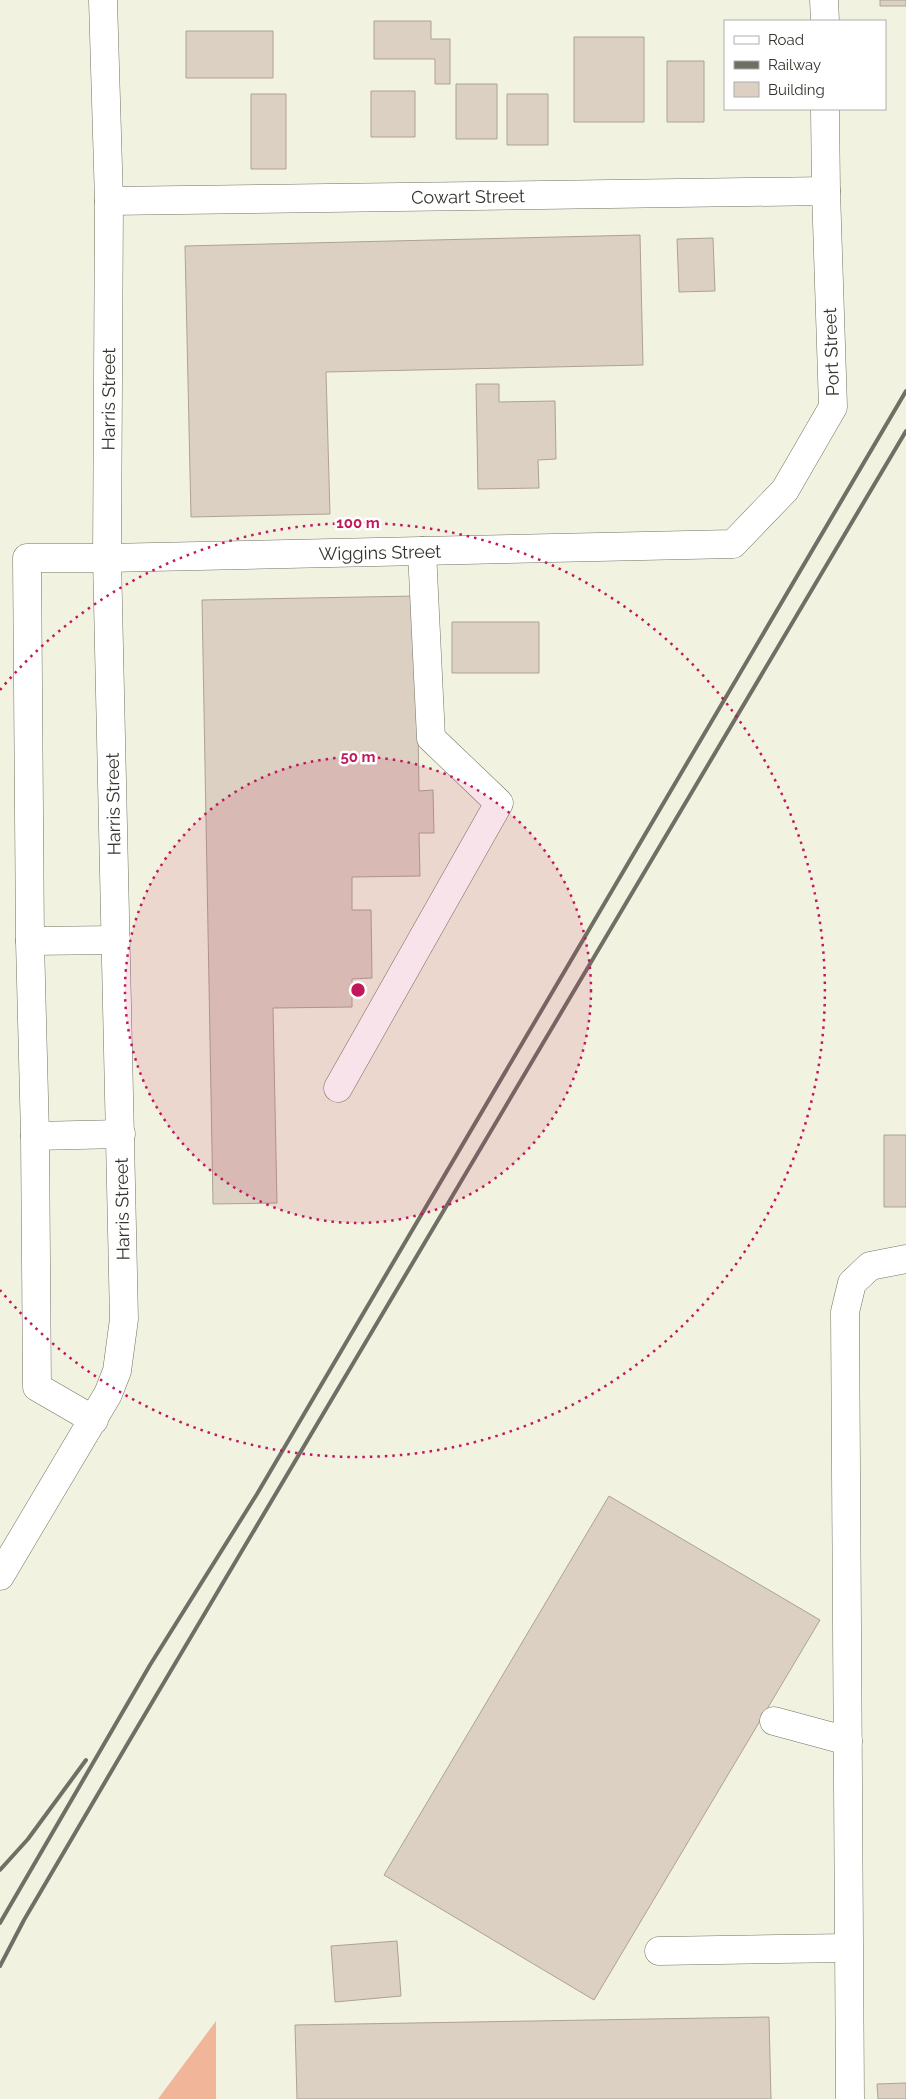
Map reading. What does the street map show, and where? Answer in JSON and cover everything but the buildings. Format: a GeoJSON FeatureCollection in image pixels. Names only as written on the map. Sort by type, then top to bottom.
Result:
{"type":"FeatureCollection","features":[{"type":"Feature","properties":{"kind":"street","name":"Harris Street"},"geometry":{"type":"LineString","coordinates":[[0,1576],[108,1394],[117,1371],[122,1346],[124,1319],[107,558],[109,201],[103,0]]}},
{"type":"Feature","properties":{"kind":"street"},"geometry":{"type":"LineString","coordinates":[[824,0],[824,20]]}},
{"type":"Feature","properties":{"kind":"street","name":"Port Street"},"geometry":{"type":"LineString","coordinates":[[655,546],[733,544],[785,490],[833,407],[825,110]]}},
{"type":"Feature","properties":{"kind":"street","name":"Cowart Street"},"geometry":{"type":"LineString","coordinates":[[109,201],[826,191]]}},
{"type":"Feature","properties":{"kind":"street","name":"Wiggins Street"},"geometry":{"type":"LineString","coordinates":[[30,941],[27,558],[107,558],[655,546]]}},
{"type":"Feature","properties":{"kind":"street"},"geometry":{"type":"LineString","coordinates":[[338,1088],[499,803],[430,738],[422,551]]}},
{"type":"Feature","properties":{"kind":"street"},"geometry":{"type":"LineString","coordinates":[[94,1420],[37,1387],[35,1136],[30,941],[116,940]]}},
{"type":"Feature","properties":{"kind":"street"},"geometry":{"type":"LineString","coordinates":[[35,1136],[120,1134]]}},
{"type":"Feature","properties":{"kind":"street"},"geometry":{"type":"LineString","coordinates":[[850,2099],[845,1312],[852,1283],[870,1266],[906,1259]]}},
{"type":"Feature","properties":{"kind":"street"},"geometry":{"type":"LineString","coordinates":[[774,1721],[848,1742]]}},
{"type":"Feature","properties":{"kind":"street"},"geometry":{"type":"LineString","coordinates":[[659,1952],[848,1948]]}},
{"type":"Feature","properties":{"kind":"shaded area"},"geometry":{"type":"Polygon","coordinates":[[[216,2021],[216,2099],[158,2099],[216,2021]]]}},
{"type":"Feature","properties":{"kind":"railway"},"geometry":{"type":"LineString","coordinates":[[0,1923],[150,1665],[257,1494],[906,391]]}},
{"type":"Feature","properties":{"kind":"railway"},"geometry":{"type":"LineString","coordinates":[[0,1966],[24,1920],[128,1743],[906,431]]}},
{"type":"Feature","properties":{"kind":"railway"},"geometry":{"type":"LineString","coordinates":[[0,1870],[28,1839],[86,1760]]}}]}
